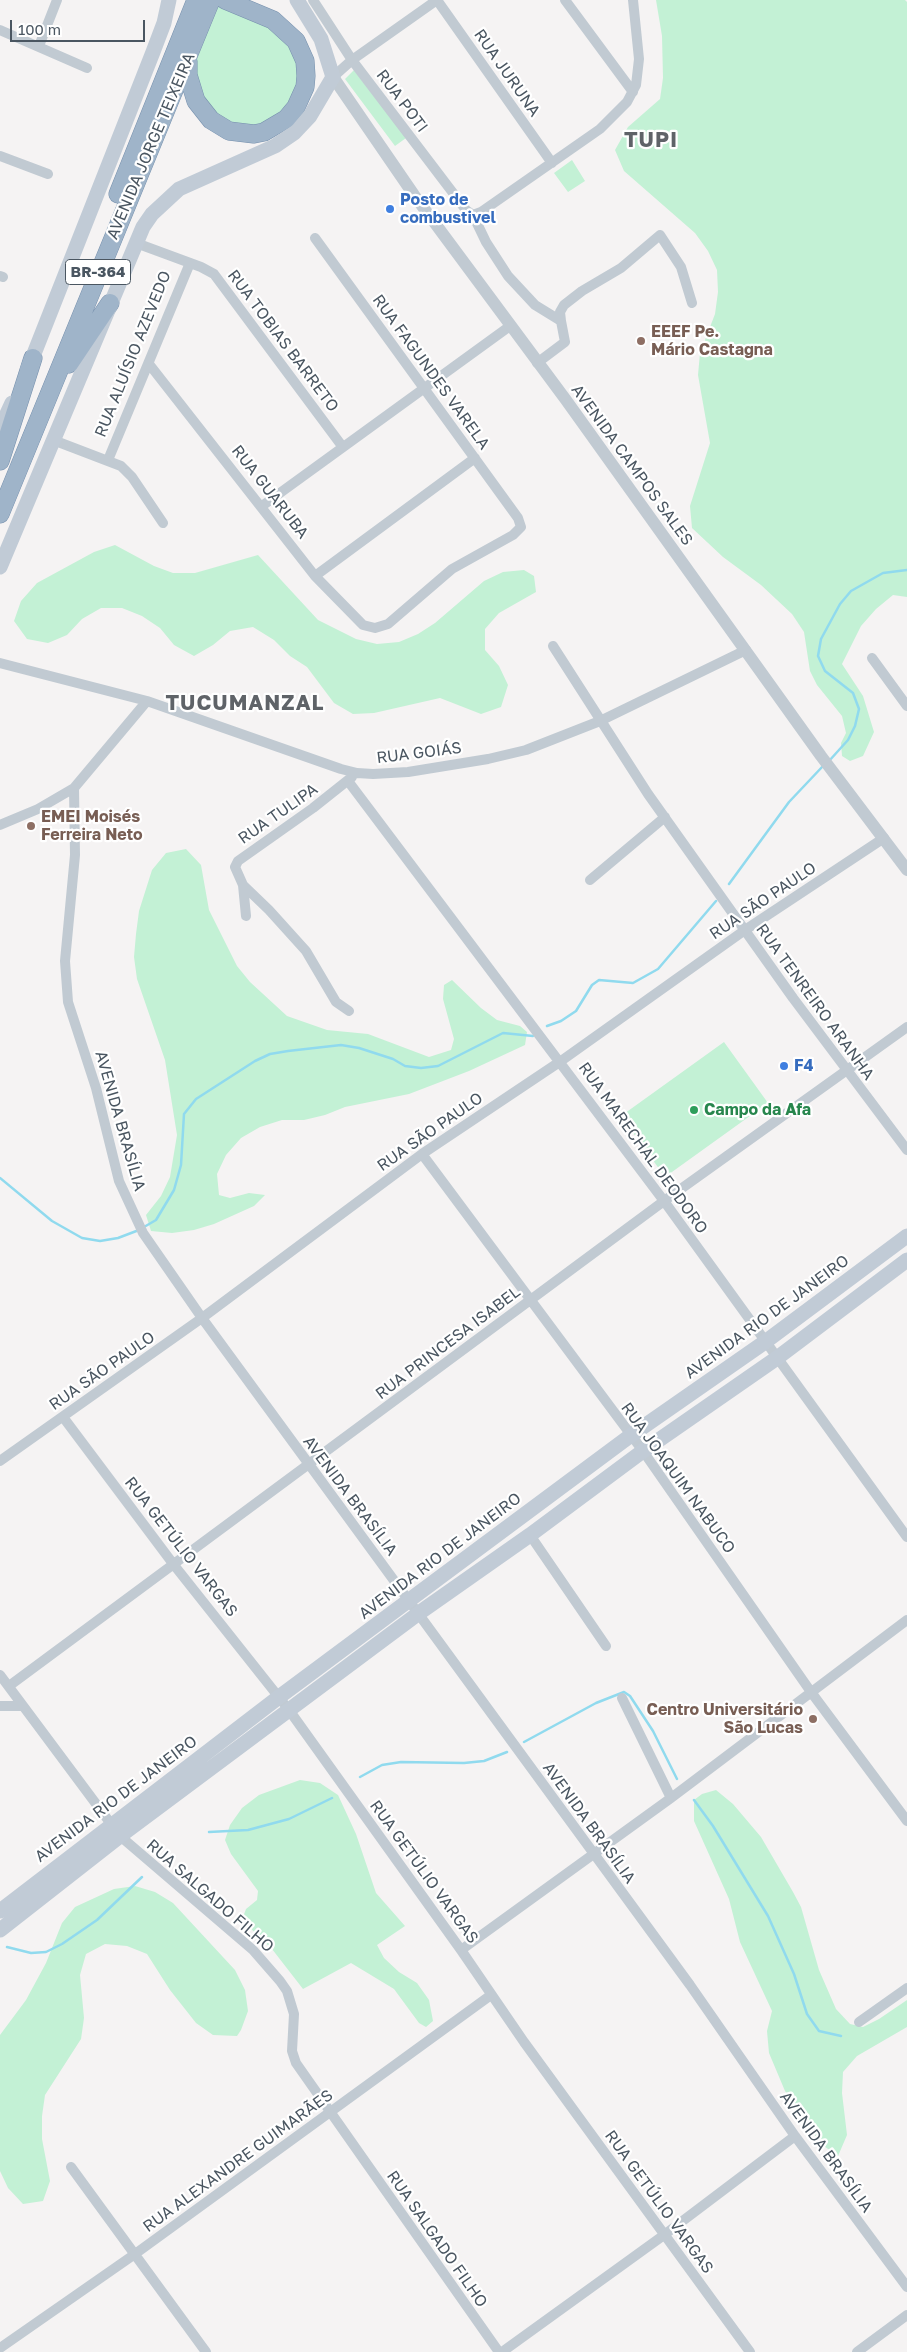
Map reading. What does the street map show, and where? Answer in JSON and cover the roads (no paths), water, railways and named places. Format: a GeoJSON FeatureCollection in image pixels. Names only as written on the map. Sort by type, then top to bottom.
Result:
{"type":"FeatureCollection","features":[{"type":"Feature","properties":{"kind":"highway","name":"AVENIDA JORGE TEIXEIRA"},"geometry":{"type":"LineString","coordinates":[[0,514],[50,387],[188,56],[196,0]]}},
{"type":"Feature","properties":{"kind":"highway","name":"AVENIDA JORGE TEIXEIRA"},"geometry":{"type":"LineString","coordinates":[[0,484],[192,29],[211,0]]}},
{"type":"Feature","properties":{"kind":"highway"},"geometry":{"type":"LineString","coordinates":[[188,56],[188,75],[196,101],[211,120],[229,131],[254,134],[264,132],[286,119],[296,107],[305,87],[306,76],[305,61],[296,41],[273,20],[225,0]]}},
{"type":"Feature","properties":{"kind":"highway"},"geometry":{"type":"LineString","coordinates":[[50,387],[65,371],[110,303]]}},
{"type":"Feature","properties":{"kind":"highway"},"geometry":{"type":"LineString","coordinates":[[0,461],[33,358]]}},
{"type":"Feature","properties":{"kind":"main road"},"geometry":{"type":"LineString","coordinates":[[0,429],[33,358],[154,52],[164,24],[169,0]]}},
{"type":"Feature","properties":{"kind":"main road"},"geometry":{"type":"LineString","coordinates":[[0,567],[143,227],[152,214],[179,190],[275,146],[294,133],[310,116],[333,77],[321,39],[297,0]]}},
{"type":"Feature","properties":{"kind":"main road","name":"AVENIDA RIO DE JANEIRO"},"geometry":{"type":"LineString","coordinates":[[0,1930],[116,1830],[279,1697],[630,1436],[766,1342],[907,1236]]}},
{"type":"Feature","properties":{"kind":"main road","name":"AVENIDA RIO DE JANEIRO"},"geometry":{"type":"LineString","coordinates":[[0,1911],[289,1710],[418,1613],[530,1535],[642,1451],[777,1358],[907,1260]]}},
{"type":"Feature","properties":{"kind":"street"},"geometry":{"type":"LineString","coordinates":[[39,46],[57,0]]}},
{"type":"Feature","properties":{"kind":"street","name":"RUA POTI"},"geometry":{"type":"LineString","coordinates":[[313,0],[352,60],[466,210],[473,215],[497,260],[517,287],[535,305],[560,321]]}},
{"type":"Feature","properties":{"kind":"street"},"geometry":{"type":"LineString","coordinates":[[333,77],[352,60],[437,0]]}},
{"type":"Feature","properties":{"kind":"street","name":"RUA JURUNA"},"geometry":{"type":"LineString","coordinates":[[437,0],[552,163]]}},
{"type":"Feature","properties":{"kind":"street"},"geometry":{"type":"LineString","coordinates":[[565,0],[633,92]]}},
{"type":"Feature","properties":{"kind":"street"},"geometry":{"type":"LineString","coordinates":[[473,215],[481,212],[552,163],[616,115],[633,92],[638,72],[639,49],[633,0]]}},
{"type":"Feature","properties":{"kind":"street"},"geometry":{"type":"LineString","coordinates":[[0,30],[87,68]]}},
{"type":"Feature","properties":{"kind":"street","name":"AVENIDA CAMPOS SALES"},"geometry":{"type":"LineString","coordinates":[[333,77],[381,149],[821,756],[907,870]]}},
{"type":"Feature","properties":{"kind":"street"},"geometry":{"type":"LineString","coordinates":[[0,156],[48,174]]}},
{"type":"Feature","properties":{"kind":"street"},"geometry":{"type":"LineString","coordinates":[[537,363],[565,342],[560,321],[561,308],[572,297],[622,268],[660,235],[681,267],[692,303]]}},
{"type":"Feature","properties":{"kind":"street","name":"RUA FAGUNDES VARELA"},"geometry":{"type":"LineString","coordinates":[[315,238],[425,388],[521,525],[513,535],[452,568],[391,622],[375,628]]}},
{"type":"Feature","properties":{"kind":"street","name":"RUA TOBIAS BARRETO"},"geometry":{"type":"LineString","coordinates":[[136,243],[214,274],[342,446]]}},
{"type":"Feature","properties":{"kind":"street","name":"RUA ALUÍSIO AZEVEDO"},"geometry":{"type":"LineString","coordinates":[[53,440],[108,460],[190,263]]}},
{"type":"Feature","properties":{"kind":"street"},"geometry":{"type":"LineString","coordinates":[[262,506],[342,446],[510,326]]}},
{"type":"Feature","properties":{"kind":"street","name":"RUA GUARUBA"},"geometry":{"type":"LineString","coordinates":[[149,364],[315,576],[358,621],[375,628]]}},
{"type":"Feature","properties":{"kind":"street"},"geometry":{"type":"LineString","coordinates":[[315,576],[475,458]]}},
{"type":"Feature","properties":{"kind":"street"},"geometry":{"type":"LineString","coordinates":[[108,460],[121,466],[132,477],[163,523]]}},
{"type":"Feature","properties":{"kind":"street","name":"RUA TENREIRO ARANHA"},"geometry":{"type":"LineString","coordinates":[[553,646],[600,721],[665,817],[847,1072],[907,1150]]}},
{"type":"Feature","properties":{"kind":"street","name":"RUA GOIÁS"},"geometry":{"type":"LineString","coordinates":[[0,663],[147,701],[357,773],[408,772],[488,759],[526,750],[600,721],[746,650]]}},
{"type":"Feature","properties":{"kind":"street"},"geometry":{"type":"LineString","coordinates":[[872,658],[907,706]]}},
{"type":"Feature","properties":{"kind":"street"},"geometry":{"type":"LineString","coordinates":[[0,825],[38,809],[74,788],[147,701]]}},
{"type":"Feature","properties":{"kind":"street","name":"RUA TULIPA"},"geometry":{"type":"LineString","coordinates":[[246,916],[243,885],[236,871],[238,861],[357,773]]}},
{"type":"Feature","properties":{"kind":"street","name":"RUA MARECHAL DEODORO"},"geometry":{"type":"LineString","coordinates":[[348,781],[561,1061],[907,1538]]}},
{"type":"Feature","properties":{"kind":"street","name":"AVENIDA BRASÍLIA"},"geometry":{"type":"LineString","coordinates":[[74,788],[75,855],[64,977],[68,1002],[96,1088],[110,1153],[119,1181],[143,1233],[308,1465],[690,1985],[796,2136],[907,2287]]}},
{"type":"Feature","properties":{"kind":"street"},"geometry":{"type":"LineString","coordinates":[[590,880],[665,817]]}},
{"type":"Feature","properties":{"kind":"street","name":"RUA SÃO PAULO"},"geometry":{"type":"LineString","coordinates":[[0,1461],[202,1318],[422,1154],[561,1061],[745,930],[884,838]]}},
{"type":"Feature","properties":{"kind":"street"},"geometry":{"type":"LineString","coordinates":[[243,885],[269,910],[306,951],[336,1002],[349,1011]]}},
{"type":"Feature","properties":{"kind":"street","name":"RUA PRINCESA ISABEL"},"geometry":{"type":"LineString","coordinates":[[9,1686],[664,1201],[847,1072],[907,1027]]}},
{"type":"Feature","properties":{"kind":"street","name":"RUA JOAQUIM NABUCO"},"geometry":{"type":"LineString","coordinates":[[422,1154],[642,1451],[811,1692],[907,1821]]}},
{"type":"Feature","properties":{"kind":"street","name":"RUA GETÚLIO VARGAS"},"geometry":{"type":"LineString","coordinates":[[63,1417],[174,1564],[289,1710],[461,1950],[491,1995],[750,2352]]}},
{"type":"Feature","properties":{"kind":"street"},"geometry":{"type":"LineString","coordinates":[[530,1535],[606,1646]]}},
{"type":"Feature","properties":{"kind":"street"},"geometry":{"type":"LineString","coordinates":[[461,1950],[671,1798],[907,1620]]}},
{"type":"Feature","properties":{"kind":"street","name":"RUA SALGADO FILHO"},"geometry":{"type":"LineString","coordinates":[[0,1675],[116,1830],[253,1950],[280,1981],[287,1991],[294,2014],[292,2051],[296,2063],[329,2113],[501,2352]]}},
{"type":"Feature","properties":{"kind":"street"},"geometry":{"type":"LineString","coordinates":[[622,1698],[671,1798]]}},
{"type":"Feature","properties":{"kind":"street"},"geometry":{"type":"LineString","coordinates":[[0,1706],[23,1706]]}},
{"type":"Feature","properties":{"kind":"street"},"geometry":{"type":"LineString","coordinates":[[859,2022],[907,1988]]}},
{"type":"Feature","properties":{"kind":"street","name":"RUA ALEXANDRE GUIMARÃES"},"geometry":{"type":"LineString","coordinates":[[0,2348],[135,2254],[491,1995]]}},
{"type":"Feature","properties":{"kind":"street"},"geometry":{"type":"LineString","coordinates":[[501,2352],[664,2235],[796,2136]]}},
{"type":"Feature","properties":{"kind":"street"},"geometry":{"type":"LineString","coordinates":[[71,2167],[206,2352]]}},
{"type":"Feature","properties":{"kind":"street"},"geometry":{"type":"LineString","coordinates":[[857,2352],[907,2315]]}},
{"type":"Feature","properties":{"kind":"waterway"},"geometry":{"type":"LineString","coordinates":[[829,761],[848,740],[855,726],[859,709],[853,693],[825,671],[818,656],[821,639],[840,604],[851,591],[883,573],[907,570]]}},
{"type":"Feature","properties":{"kind":"waterway"},"geometry":{"type":"LineString","coordinates":[[729,884],[789,802],[823,766]]}},
{"type":"Feature","properties":{"kind":"waterway"},"geometry":{"type":"LineString","coordinates":[[547,1026],[561,1021],[576,1011],[592,985],[599,980],[633,983],[658,969],[716,901]]}},
{"type":"Feature","properties":{"kind":"waterway"},"geometry":{"type":"LineString","coordinates":[[144,1227],[156,1220],[174,1190],[181,1165],[184,1114],[196,1099],[255,1061],[270,1054],[341,1045],[359,1048],[393,1059],[405,1066],[421,1068],[438,1066],[503,1033],[533,1036]]}},
{"type":"Feature","properties":{"kind":"waterway"},"geometry":{"type":"LineString","coordinates":[[0,1178],[52,1221],[82,1238],[100,1241],[118,1238],[139,1230]]}},
{"type":"Feature","properties":{"kind":"waterway"},"geometry":{"type":"LineString","coordinates":[[524,1742],[596,1703],[624,1692],[630,1696],[653,1731],[677,1779]]}},
{"type":"Feature","properties":{"kind":"waterway"},"geometry":{"type":"LineString","coordinates":[[360,1777],[382,1765],[401,1762],[464,1763],[484,1761],[507,1752]]}},
{"type":"Feature","properties":{"kind":"waterway"},"geometry":{"type":"LineString","coordinates":[[209,1832],[248,1830],[289,1819],[332,1798]]}},
{"type":"Feature","properties":{"kind":"waterway"},"geometry":{"type":"LineString","coordinates":[[694,1800],[713,1826],[768,1916],[794,1974],[807,2014],[819,2031],[841,2036]]}},
{"type":"Feature","properties":{"kind":"waterway"},"geometry":{"type":"LineString","coordinates":[[7,1947],[31,1953],[46,1952],[62,1944],[97,1920],[142,1877]]}},
{"type":"Feature","properties":{"kind":"place","name":"Posto de combustivel"},"geometry":{"type":"Point","coordinates":[390,209]}},
{"type":"Feature","properties":{"kind":"place","name":"EEEF Pe. Mário Castagna"},"geometry":{"type":"Point","coordinates":[641,341]}},
{"type":"Feature","properties":{"kind":"place","name":"EMEI Moisés Ferreira Neto"},"geometry":{"type":"Point","coordinates":[31,826]}},
{"type":"Feature","properties":{"kind":"place","name":"F4"},"geometry":{"type":"Point","coordinates":[784,1066]}},
{"type":"Feature","properties":{"kind":"place","name":"Campo da Afa"},"geometry":{"type":"Point","coordinates":[694,1110]}},
{"type":"Feature","properties":{"kind":"place","name":"Centro Universitário São Lucas"},"geometry":{"type":"Point","coordinates":[813,1719]}},
{"type":"Feature","properties":{"kind":"district","name":"TUPI"},"geometry":{"type":"Point","coordinates":[651,140]}},
{"type":"Feature","properties":{"kind":"district","name":"TUCUMANZAL"},"geometry":{"type":"Point","coordinates":[245,703]}}]}
